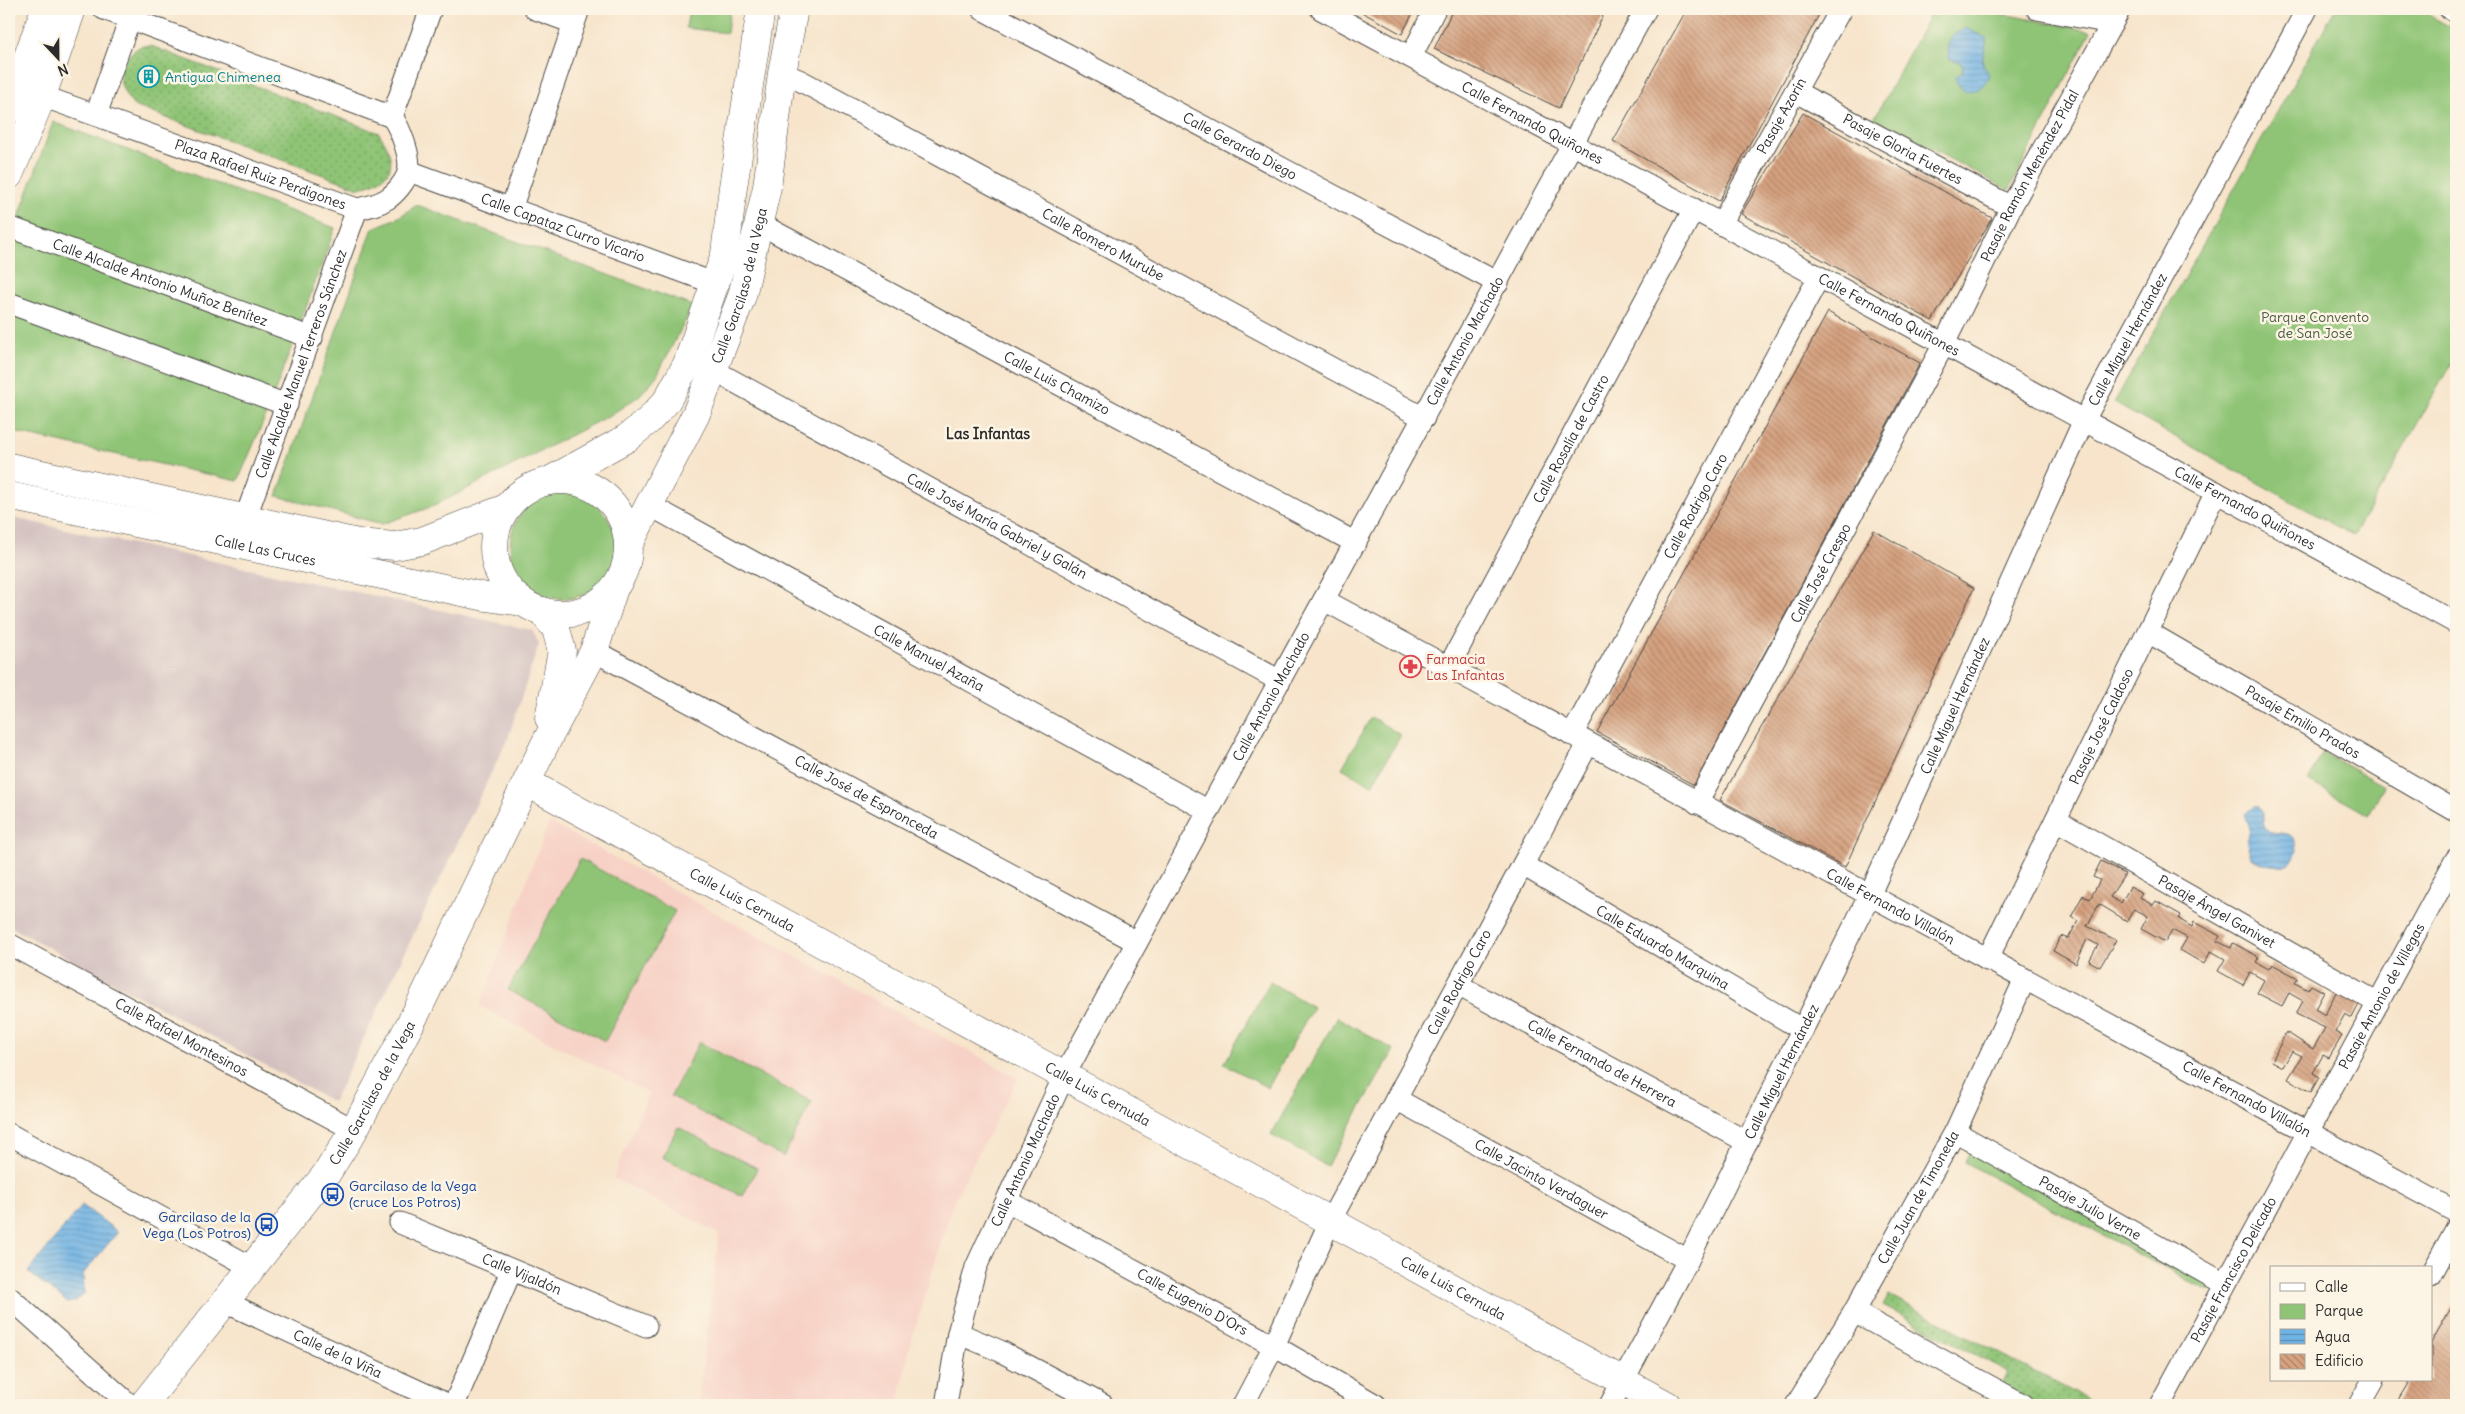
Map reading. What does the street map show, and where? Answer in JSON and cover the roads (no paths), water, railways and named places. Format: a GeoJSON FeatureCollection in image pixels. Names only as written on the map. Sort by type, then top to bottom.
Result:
{"type":"FeatureCollection","features":[{"type":"Feature","properties":{"kind":"main road"},"geometry":{"type":"LineString","coordinates":[[9,109],[14,81],[45,9]]}},
{"type":"Feature","properties":{"kind":"main road"},"geometry":{"type":"LineString","coordinates":[[9,175],[42,96],[72,9]]}},
{"type":"Feature","properties":{"kind":"main road","name":"Calle Garcilaso de la Vega"},"geometry":{"type":"LineString","coordinates":[[551,480],[627,438],[666,402],[687,364],[725,254],[733,187],[761,9]]}},
{"type":"Feature","properties":{"kind":"main road","name":"Calle Garcilaso de la Vega"},"geometry":{"type":"LineString","coordinates":[[629,544],[696,414],[742,296],[767,187],[782,73],[794,9]]}},
{"type":"Feature","properties":{"kind":"main road","name":"Calle Las Cruces"},"geometry":{"type":"LineString","coordinates":[[9,467],[358,543],[396,546],[444,533],[506,508]]}},
{"type":"Feature","properties":{"kind":"main road"},"geometry":{"type":"LineString","coordinates":[[551,480],[574,481],[595,489],[612,503],[624,522],[629,544],[625,567],[614,588],[600,602],[582,611],[562,614],[532,607],[504,582],[498,569],[494,548],[497,527],[506,508],[519,495],[534,486],[551,480]]}},
{"type":"Feature","properties":{"kind":"main road","name":"Calle Las Cruces"},"geometry":{"type":"LineString","coordinates":[[9,496],[532,607]]}},
{"type":"Feature","properties":{"kind":"main road","name":"Calle Garcilaso de la Vega"},"geometry":{"type":"LineString","coordinates":[[143,1405],[327,1173],[354,1130],[417,1012],[528,783],[544,746],[594,651],[614,588]]}},
{"type":"Feature","properties":{"kind":"main road","name":"Calle Garcilaso de la Vega"},"geometry":{"type":"LineString","coordinates":[[532,607],[556,629],[562,651],[544,746]]}},
{"type":"Feature","properties":{"kind":"main road","name":"Calle Luis Cernuda"},"geometry":{"type":"LineString","coordinates":[[528,783],[1666,1405]]}},
{"type":"Feature","properties":{"kind":"street"},"geometry":{"type":"LineString","coordinates":[[104,9],[392,117],[400,127],[409,171]]}},
{"type":"Feature","properties":{"kind":"street"},"geometry":{"type":"LineString","coordinates":[[392,117],[431,9]]}},
{"type":"Feature","properties":{"kind":"street"},"geometry":{"type":"LineString","coordinates":[[511,209],[576,16],[535,9]]}},
{"type":"Feature","properties":{"kind":"street","name":"Calle Gerardo Diego"},"geometry":{"type":"LineString","coordinates":[[982,9],[1498,283]]}},
{"type":"Feature","properties":{"kind":"street","name":"Calle Fernando Quiñones"},"geometry":{"type":"LineString","coordinates":[[1321,9],[1819,276],[2456,623]]}},
{"type":"Feature","properties":{"kind":"street"},"geometry":{"type":"LineString","coordinates":[[1411,57],[1434,9]]}},
{"type":"Feature","properties":{"kind":"street","name":"Calle Antonio Machado"},"geometry":{"type":"LineString","coordinates":[[946,1405],[958,1332],[976,1267],[1064,1076],[1646,9]]}},
{"type":"Feature","properties":{"kind":"street","name":"Pasaje Azorín"},"geometry":{"type":"LineString","coordinates":[[1721,224],[1841,9]]}},
{"type":"Feature","properties":{"kind":"street"},"geometry":{"type":"LineString","coordinates":[[2038,9],[2115,16]]}},
{"type":"Feature","properties":{"kind":"street","name":"Calle Miguel Hernández"},"geometry":{"type":"LineString","coordinates":[[1610,1405],[1688,1260],[1869,896],[2084,420],[2307,9]]}},
{"type":"Feature","properties":{"kind":"street"},"geometry":{"type":"LineString","coordinates":[[2450,9],[2456,12]]}},
{"type":"Feature","properties":{"kind":"street","name":"Pasaje Ramón Menéndez Pidal"},"geometry":{"type":"LineString","coordinates":[[1944,344],[2011,207],[2115,16]]}},
{"type":"Feature","properties":{"kind":"street"},"geometry":{"type":"LineString","coordinates":[[96,116],[130,18]]}},
{"type":"Feature","properties":{"kind":"street","name":"Calle Romero Murube"},"geometry":{"type":"LineString","coordinates":[[782,73],[801,81],[1424,418]]}},
{"type":"Feature","properties":{"kind":"street","name":"Pasaje Gloria Fuertes"},"geometry":{"type":"LineString","coordinates":[[1796,92],[2011,207]]}},
{"type":"Feature","properties":{"kind":"street","name":"Plaza Rafael Ruiz Perdigones"},"geometry":{"type":"LineString","coordinates":[[42,96],[357,209],[388,199],[399,187],[409,171]]}},
{"type":"Feature","properties":{"kind":"street","name":"Calle Capataz Curro Vicario"},"geometry":{"type":"LineString","coordinates":[[409,171],[716,284]]}},
{"type":"Feature","properties":{"kind":"street","name":"Calle Alcalde Manuel Terreros Sánchez"},"geometry":{"type":"LineString","coordinates":[[245,518],[312,338],[357,209]]}},
{"type":"Feature","properties":{"kind":"street","name":"Calle Rosalía de Castro"},"geometry":{"type":"LineString","coordinates":[[1448,668],[1694,209]]}},
{"type":"Feature","properties":{"kind":"street","name":"Calle Luis Chamizo"},"geometry":{"type":"LineString","coordinates":[[758,223],[1356,543]]}},
{"type":"Feature","properties":{"kind":"street","name":"Calle Alcalde Antonio Muñoz Benítez"},"geometry":{"type":"LineString","coordinates":[[9,228],[312,338]]}},
{"type":"Feature","properties":{"kind":"street","name":"Calle Rodrigo Caro"},"geometry":{"type":"LineString","coordinates":[[1243,1405],[1274,1346],[1330,1221],[1523,865],[1580,740],[1819,276]]}},
{"type":"Feature","properties":{"kind":"street"},"geometry":{"type":"LineString","coordinates":[[9,303],[287,405]]}},
{"type":"Feature","properties":{"kind":"street","name":"Calle José Crespo"},"geometry":{"type":"LineString","coordinates":[[1697,803],[1944,344]]}},
{"type":"Feature","properties":{"kind":"street","name":"Calle José María Gabriel y Galán"},"geometry":{"type":"LineString","coordinates":[[713,370],[1280,680]]}},
{"type":"Feature","properties":{"kind":"street","name":"Pasaje José Caldoso"},"geometry":{"type":"LineString","coordinates":[[1987,960],[2216,492]]}},
{"type":"Feature","properties":{"kind":"street","name":"Calle Manuel Azaña"},"geometry":{"type":"LineString","coordinates":[[649,505],[1209,812]]}},
{"type":"Feature","properties":{"kind":"street","name":"Calle Fernando Villalón"},"geometry":{"type":"LineString","coordinates":[[1324,600],[2307,1134],[2456,1212]]}},
{"type":"Feature","properties":{"kind":"street","name":"Pasaje Emilio Prados"},"geometry":{"type":"LineString","coordinates":[[2148,632],[2456,811]]}},
{"type":"Feature","properties":{"kind":"street","name":"Calle José de Espronceda"},"geometry":{"type":"LineString","coordinates":[[594,651],[1137,942]]}},
{"type":"Feature","properties":{"kind":"street","name":"Pasaje Ángel Ganivet"},"geometry":{"type":"LineString","coordinates":[[2056,820],[2378,1003]]}},
{"type":"Feature","properties":{"kind":"street","name":"Pasaje Antonio de Villegas"},"geometry":{"type":"LineString","coordinates":[[2307,1134],[2456,859]]}},
{"type":"Feature","properties":{"kind":"street","name":"Calle Eduardo Marquina"},"geometry":{"type":"LineString","coordinates":[[1523,865],[1803,1030]]}},
{"type":"Feature","properties":{"kind":"street","name":"Calle Rafael Montesinos"},"geometry":{"type":"LineString","coordinates":[[9,944],[354,1130]]}},
{"type":"Feature","properties":{"kind":"street","name":"Calle Juan de Timoneda"},"geometry":{"type":"LineString","coordinates":[[1796,1405],[1854,1312],[1955,1132],[2024,980]]}},
{"type":"Feature","properties":{"kind":"street","name":"Calle Fernando de Herrera"},"geometry":{"type":"LineString","coordinates":[[1458,985],[1747,1142]]}},
{"type":"Feature","properties":{"kind":"street","name":"Calle Jacinto Verdaguer"},"geometry":{"type":"LineString","coordinates":[[1396,1099],[1688,1260]]}},
{"type":"Feature","properties":{"kind":"street","name":"Pasaje Julio Verne"},"geometry":{"type":"LineString","coordinates":[[1955,1132],[2225,1284]]}},
{"type":"Feature","properties":{"kind":"street"},"geometry":{"type":"LineString","coordinates":[[9,1134],[253,1268]]}},
{"type":"Feature","properties":{"kind":"street","name":"Pasaje Francisco Delicado"},"geometry":{"type":"LineString","coordinates":[[2160,1405],[2307,1134]]}},
{"type":"Feature","properties":{"kind":"street","name":"Calle Eugenio D'Ors"},"geometry":{"type":"LineString","coordinates":[[1006,1201],[1274,1346],[1376,1405]]}},
{"type":"Feature","properties":{"kind":"street","name":"Calle Vijaldón"},"geometry":{"type":"LineString","coordinates":[[400,1223],[646,1326]]}},
{"type":"Feature","properties":{"kind":"street"},"geometry":{"type":"LineString","coordinates":[[2432,1273],[2456,1229]]}},
{"type":"Feature","properties":{"kind":"street"},"geometry":{"type":"LineString","coordinates":[[454,1405],[511,1271]]}},
{"type":"Feature","properties":{"kind":"street"},"geometry":{"type":"LineString","coordinates":[[9,1297],[130,1405]]}},
{"type":"Feature","properties":{"kind":"street","name":"Calle de la Viña"},"geometry":{"type":"LineString","coordinates":[[225,1302],[450,1405]]}},
{"type":"Feature","properties":{"kind":"street"},"geometry":{"type":"LineString","coordinates":[[1854,1312],[2024,1405]]}},
{"type":"Feature","properties":{"kind":"street"},"geometry":{"type":"LineString","coordinates":[[958,1332],[1000,1351],[1103,1405]]}},
{"type":"Feature","properties":{"kind":"street"},"geometry":{"type":"LineString","coordinates":[[2359,1405],[2372,1382]]}},
{"type":"Feature","properties":{"kind":"water"},"geometry":{"type":"Polygon","coordinates":[[[1966,28],[1986,38],[1983,63],[1989,75],[1984,84],[1976,90],[1963,90],[1957,83],[1955,77],[1962,73],[1963,68],[1960,62],[1950,59],[1948,53],[1950,40],[1956,33],[1966,28]]]}},
{"type":"Feature","properties":{"kind":"water"},"geometry":{"type":"Polygon","coordinates":[[[2254,806],[2258,806],[2263,812],[2263,824],[2266,830],[2290,835],[2296,843],[2297,851],[2294,858],[2284,865],[2271,866],[2251,857],[2247,843],[2250,828],[2245,814],[2254,806]]]}},
{"type":"Feature","properties":{"kind":"water"},"geometry":{"type":"Polygon","coordinates":[[[82,1205],[118,1232],[83,1274],[84,1294],[76,1301],[68,1303],[28,1272],[82,1205]]]}},
{"type":"Feature","properties":{"kind":"place","name":"Antigua Chimenea"},"geometry":{"type":"Point","coordinates":[149,77]}},
{"type":"Feature","properties":{"kind":"place","name":"Farmacia Las Infantas"},"geometry":{"type":"Point","coordinates":[1410,667]}},
{"type":"Feature","properties":{"kind":"place","name":"Garcilaso de la Vega (cruce Los Potros)"},"geometry":{"type":"Point","coordinates":[333,1194]}},
{"type":"Feature","properties":{"kind":"place","name":"Garcilaso de la Vega (Los Potros)"},"geometry":{"type":"Point","coordinates":[267,1225]}},
{"type":"Feature","properties":{"kind":"district","name":"Las Infantas"},"geometry":{"type":"Point","coordinates":[988,434]}},
{"type":"Feature","properties":{"kind":"park label","name":"Parque Convento de San José"},"geometry":{"type":"Point","coordinates":[2315,326]}}]}
